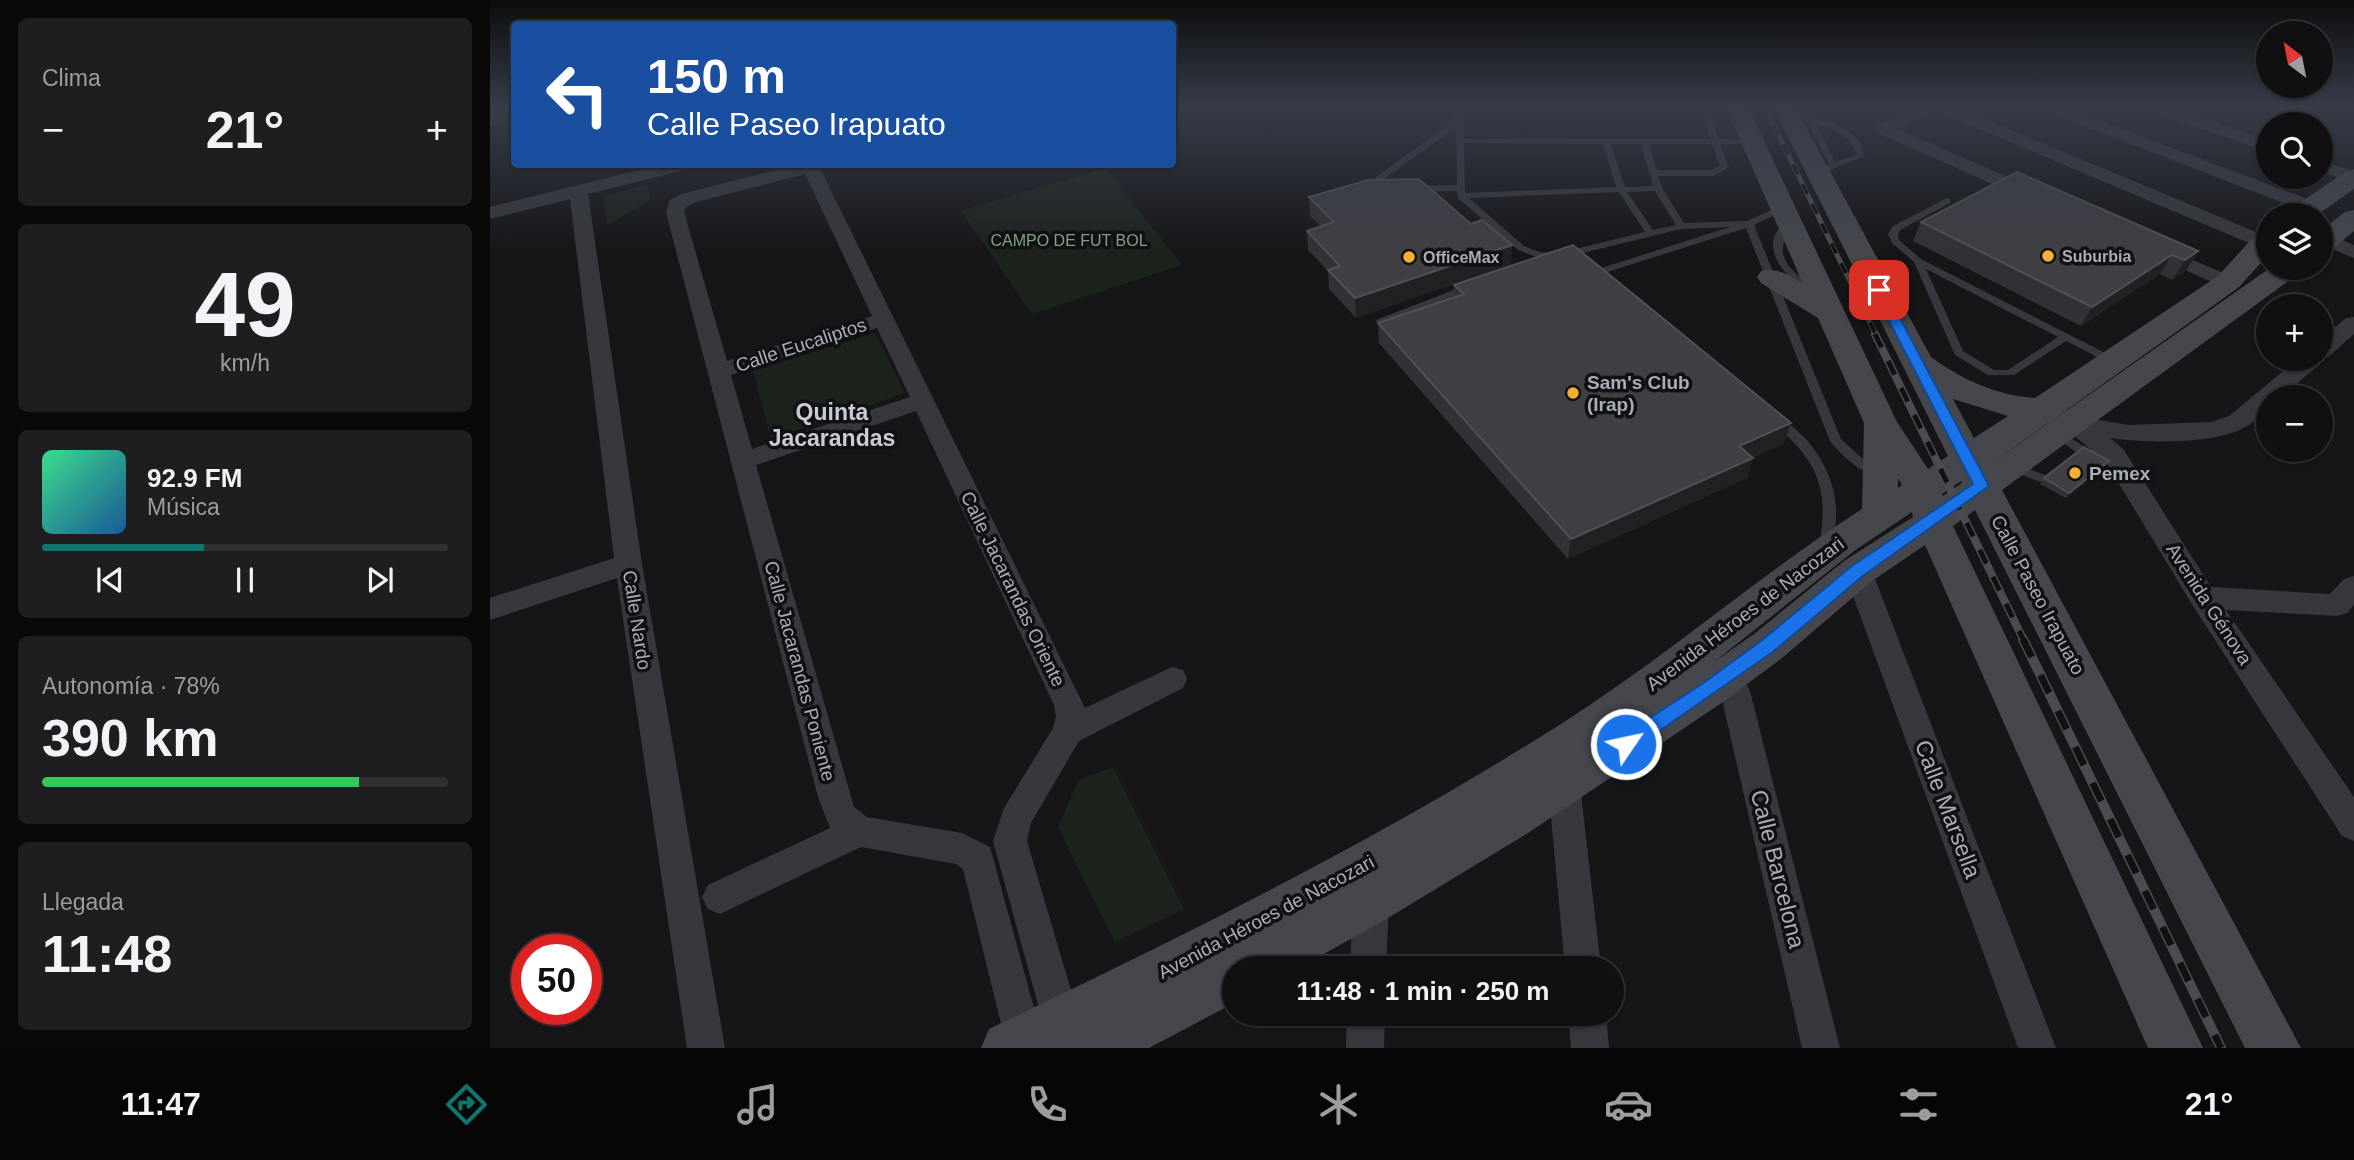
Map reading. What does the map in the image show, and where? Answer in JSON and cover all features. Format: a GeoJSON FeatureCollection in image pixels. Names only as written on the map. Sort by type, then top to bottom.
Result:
{"type":"FeatureCollection","features":[{"type":"Feature","properties":{"kind":"main road"},"geometry":{"type":"LineString","coordinates":[[1759,154],[1881,423],[1902,493],[2176,1048]]}},
{"type":"Feature","properties":{"kind":"main road","name":"Calle Paseo Irapuato"},"geometry":{"type":"LineString","coordinates":[[1817,154],[1917,363],[1986,470],[2274,1048]]}},
{"type":"Feature","properties":{"kind":"main road"},"geometry":{"type":"LineString","coordinates":[[2317,203],[2354,177]]}},
{"type":"Feature","properties":{"kind":"main road"},"geometry":{"type":"LineString","coordinates":[[2333,235],[2354,218]]}},
{"type":"Feature","properties":{"kind":"main road","name":"Avenida Héroes de Nacozari"},"geometry":{"type":"LineString","coordinates":[[2057,422],[2111,360],[2256,261]]}},
{"type":"Feature","properties":{"kind":"main road","name":"Avenida Héroes de Nacozari"},"geometry":{"type":"LineString","coordinates":[[1047,1042],[1223,941],[1358,870],[1577,737],[1679,666],[1840,563],[1902,493],[1986,470],[2057,422],[2256,263]]}},
{"type":"Feature","properties":{"kind":"main road"},"geometry":{"type":"LineString","coordinates":[[1771,277],[1828,306]]}},
{"type":"Feature","properties":{"kind":"main road"},"geometry":{"type":"LineString","coordinates":[[1917,363],[1941,381],[1973,397],[2057,422]]}},
{"type":"Feature","properties":{"kind":"main road","name":"Avenida Héroes de Nacozari"},"geometry":{"type":"LineString","coordinates":[[1270,956],[1371,901],[1564,785],[1768,646],[1902,493]]}},
{"type":"Feature","properties":{"kind":"main road","name":"Avenida Héroes de Nacozari"},"geometry":{"type":"LineString","coordinates":[[1047,1042],[1222,979]]}},
{"type":"Feature","properties":{"kind":"street"},"geometry":{"type":"LineString","coordinates":[[1940,154],[2050,203]]}},
{"type":"Feature","properties":{"kind":"street"},"geometry":{"type":"LineString","coordinates":[[2051,154],[2256,242]]}},
{"type":"Feature","properties":{"kind":"street"},"geometry":{"type":"LineString","coordinates":[[2164,154],[2285,203]]}},
{"type":"Feature","properties":{"kind":"street"},"geometry":{"type":"LineString","coordinates":[[490,213],[667,168]]}},
{"type":"Feature","properties":{"kind":"street","name":"Calle Jacarandas Poniente"},"geometry":{"type":"LineString","coordinates":[[808,168],[689,198],[677,204],[675,212],[834,797],[842,817],[859,831]]}},
{"type":"Feature","properties":{"kind":"street","name":"Calle Jacarandas Oriente"},"geometry":{"type":"LineString","coordinates":[[817,168],[884,319],[1069,705],[1071,717],[1068,730]]}},
{"type":"Feature","properties":{"kind":"street"},"geometry":{"type":"LineString","coordinates":[[2333,170],[2354,177]]}},
{"type":"Feature","properties":{"kind":"street","name":"Calle Nardo"},"geometry":{"type":"LineString","coordinates":[[578,191],[628,564],[706,1048]]}},
{"type":"Feature","properties":{"kind":"street"},"geometry":{"type":"LineString","coordinates":[[2139,243],[2228,282]]}},
{"type":"Feature","properties":{"kind":"street"},"geometry":{"type":"LineString","coordinates":[[2333,245],[2354,252]]}},
{"type":"Feature","properties":{"kind":"street","name":"Calle Eucaliptos"},"geometry":{"type":"LineString","coordinates":[[719,371],[884,319]]}},
{"type":"Feature","properties":{"kind":"street"},"geometry":{"type":"LineString","coordinates":[[2333,341],[2354,323]]}},
{"type":"Feature","properties":{"kind":"street"},"geometry":{"type":"LineString","coordinates":[[2057,422],[2129,433],[2212,430],[2237,422],[2298,371]]}},
{"type":"Feature","properties":{"kind":"street"},"geometry":{"type":"LineString","coordinates":[[743,461],[923,401]]}},
{"type":"Feature","properties":{"kind":"street","name":"Avenida Génova"},"geometry":{"type":"LineString","coordinates":[[2057,422],[2098,440],[2097,460],[2203,598],[2354,825]]}},
{"type":"Feature","properties":{"kind":"street","name":"Calle Marsella"},"geometry":{"type":"LineString","coordinates":[[1840,563],[2037,1048]]}},
{"type":"Feature","properties":{"kind":"street"},"geometry":{"type":"LineString","coordinates":[[490,609],[628,564]]}},
{"type":"Feature","properties":{"kind":"street"},"geometry":{"type":"LineString","coordinates":[[2203,598],[2337,605],[2354,587]]}},
{"type":"Feature","properties":{"kind":"street"},"geometry":{"type":"LineString","coordinates":[[1047,1042],[1010,841],[1016,819],[1068,730],[1172,679]]}},
{"type":"Feature","properties":{"kind":"street","name":"Calle Barcelona"},"geometry":{"type":"LineString","coordinates":[[1735,691],[1821,1048]]}},
{"type":"Feature","properties":{"kind":"street"},"geometry":{"type":"LineString","coordinates":[[1564,785],[1582,956]]}},
{"type":"Feature","properties":{"kind":"street"},"geometry":{"type":"LineString","coordinates":[[720,897],[859,831],[962,849],[978,859],[1047,1042]]}},
{"type":"Feature","properties":{"kind":"street"},"geometry":{"type":"LineString","coordinates":[[1369,956],[1371,901]]}},
{"type":"Feature","properties":{"kind":"street"},"geometry":{"type":"LineString","coordinates":[[1364,1048],[1365,1026]]}},
{"type":"Feature","properties":{"kind":"street"},"geometry":{"type":"LineString","coordinates":[[1588,1026],[1590,1048]]}},
{"type":"Feature","properties":{"kind":"lane"},"geometry":{"type":"LineString","coordinates":[[1385,189],[1373,189],[1369,186],[1413,154]]}},
{"type":"Feature","properties":{"kind":"lane"},"geometry":{"type":"LineString","coordinates":[[1461,154],[1460,192],[1521,248],[1539,255],[1556,256],[1588,271],[1787,215]]}},
{"type":"Feature","properties":{"kind":"lane"},"geometry":{"type":"LineString","coordinates":[[1610,154],[1621,190],[1650,233]]}},
{"type":"Feature","properties":{"kind":"lane"},"geometry":{"type":"LineString","coordinates":[[1648,154],[1658,188],[1681,226]]}},
{"type":"Feature","properties":{"kind":"lane"},"geometry":{"type":"LineString","coordinates":[[1654,173],[1722,171],[1725,167],[1720,154]]}},
{"type":"Feature","properties":{"kind":"lane"},"geometry":{"type":"LineString","coordinates":[[1409,189],[1460,192],[1658,188]]}},
{"type":"Feature","properties":{"kind":"lane"},"geometry":{"type":"LineString","coordinates":[[1947,201],[1896,228],[1892,234],[1895,241],[1918,261],[2111,360]]}},
{"type":"Feature","properties":{"kind":"lane"},"geometry":{"type":"LineString","coordinates":[[1531,265],[1556,256],[1681,226],[1749,224]]}},
{"type":"Feature","properties":{"kind":"lane"},"geometry":{"type":"LineString","coordinates":[[1749,224],[1836,441],[1860,463],[1902,493]]}},
{"type":"Feature","properties":{"kind":"lane"},"geometry":{"type":"LineString","coordinates":[[1918,261],[1959,353],[1992,373],[2010,373],[2065,337]]}},
{"type":"Feature","properties":{"kind":"lane"},"geometry":{"type":"LineString","coordinates":[[1381,320],[1481,283]]}},
{"type":"Feature","properties":{"kind":"lane"},"geometry":{"type":"LineString","coordinates":[[1764,410],[1804,445],[1817,462],[1831,503],[1840,563]]}},
{"type":"Feature","properties":{"kind":"lane"},"geometry":{"type":"LineString","coordinates":[[1986,470],[2055,485],[2064,478]]}},
{"type":"Feature","properties":{"kind":"green space","name":"CAMPO DE FUT BOL"},"geometry":{"type":"Polygon","coordinates":[[[1105,168],[1182,265],[1032,314],[961,211],[1105,168]]]}},
{"type":"Feature","properties":{"kind":"green space"},"geometry":{"type":"Polygon","coordinates":[[[648,184],[650,200],[608,225],[603,196],[648,184]]]}},
{"type":"Feature","properties":{"kind":"green space"},"geometry":{"type":"Polygon","coordinates":[[[875,333],[905,393],[771,439],[753,371],[875,333]]]}},
{"type":"Feature","properties":{"kind":"green space"},"geometry":{"type":"Polygon","coordinates":[[[1113,767],[1184,909],[1115,942],[1058,827],[1078,781],[1113,767]]]}},
{"type":"Feature","properties":{"kind":"building","name":"Suburbia"},"geometry":{"type":"Polygon","coordinates":[[[2017,172],[2198,251],[2185,260],[2172,255],[2092,307],[1921,222],[2017,172]]]}},
{"type":"Feature","properties":{"kind":"building","name":"OfficeMax"},"geometry":{"type":"Polygon","coordinates":[[[1419,179],[1471,224],[1482,220],[1512,245],[1355,298],[1328,270],[1340,266],[1307,231],[1334,222],[1309,197],[1368,180],[1419,179]]]}},
{"type":"Feature","properties":{"kind":"building","name":"Sam's Club (Irap)"},"geometry":{"type":"Polygon","coordinates":[[[1573,245],[1791,423],[1739,446],[1753,458],[1571,539],[1378,323],[1464,294],[1454,285],[1573,245]]]}},
{"type":"Feature","properties":{"kind":"building","name":"Pemex"},"geometry":{"type":"Polygon","coordinates":[[[2084,447],[2109,461],[2069,493],[2044,478],[2084,447]]]}},
{"type":"Feature","properties":{"kind":"railway"},"geometry":{"type":"LineString","coordinates":[[1788,154],[1876,335]]}},
{"type":"Feature","properties":{"kind":"railway"},"geometry":{"type":"LineString","coordinates":[[1875,334],[2024,641]]}},
{"type":"Feature","properties":{"kind":"railway"},"geometry":{"type":"LineString","coordinates":[[2023,639],[2221,1048]]}},
{"type":"Feature","properties":{"kind":"place","name":"Suburbia"},"geometry":{"type":"Point","coordinates":[2048,256]}},
{"type":"Feature","properties":{"kind":"place","name":"OfficeMax"},"geometry":{"type":"Point","coordinates":[1409,257]}},
{"type":"Feature","properties":{"kind":"place","name":"Sam's Club (Irap)"},"geometry":{"type":"Point","coordinates":[1573,393]}},
{"type":"Feature","properties":{"kind":"place","name":"Pemex"},"geometry":{"type":"Point","coordinates":[2075,473]}},
{"type":"Feature","properties":{"kind":"district","name":"Quinta Jacarandas"},"geometry":{"type":"Point","coordinates":[832,425]}},
{"type":"Feature","properties":{"kind":"route"},"geometry":{"type":"LineString","coordinates":[[1626,744],[1768,646],[1858,571],[1933,522],[1981,486],[1879,290]]}}]}
